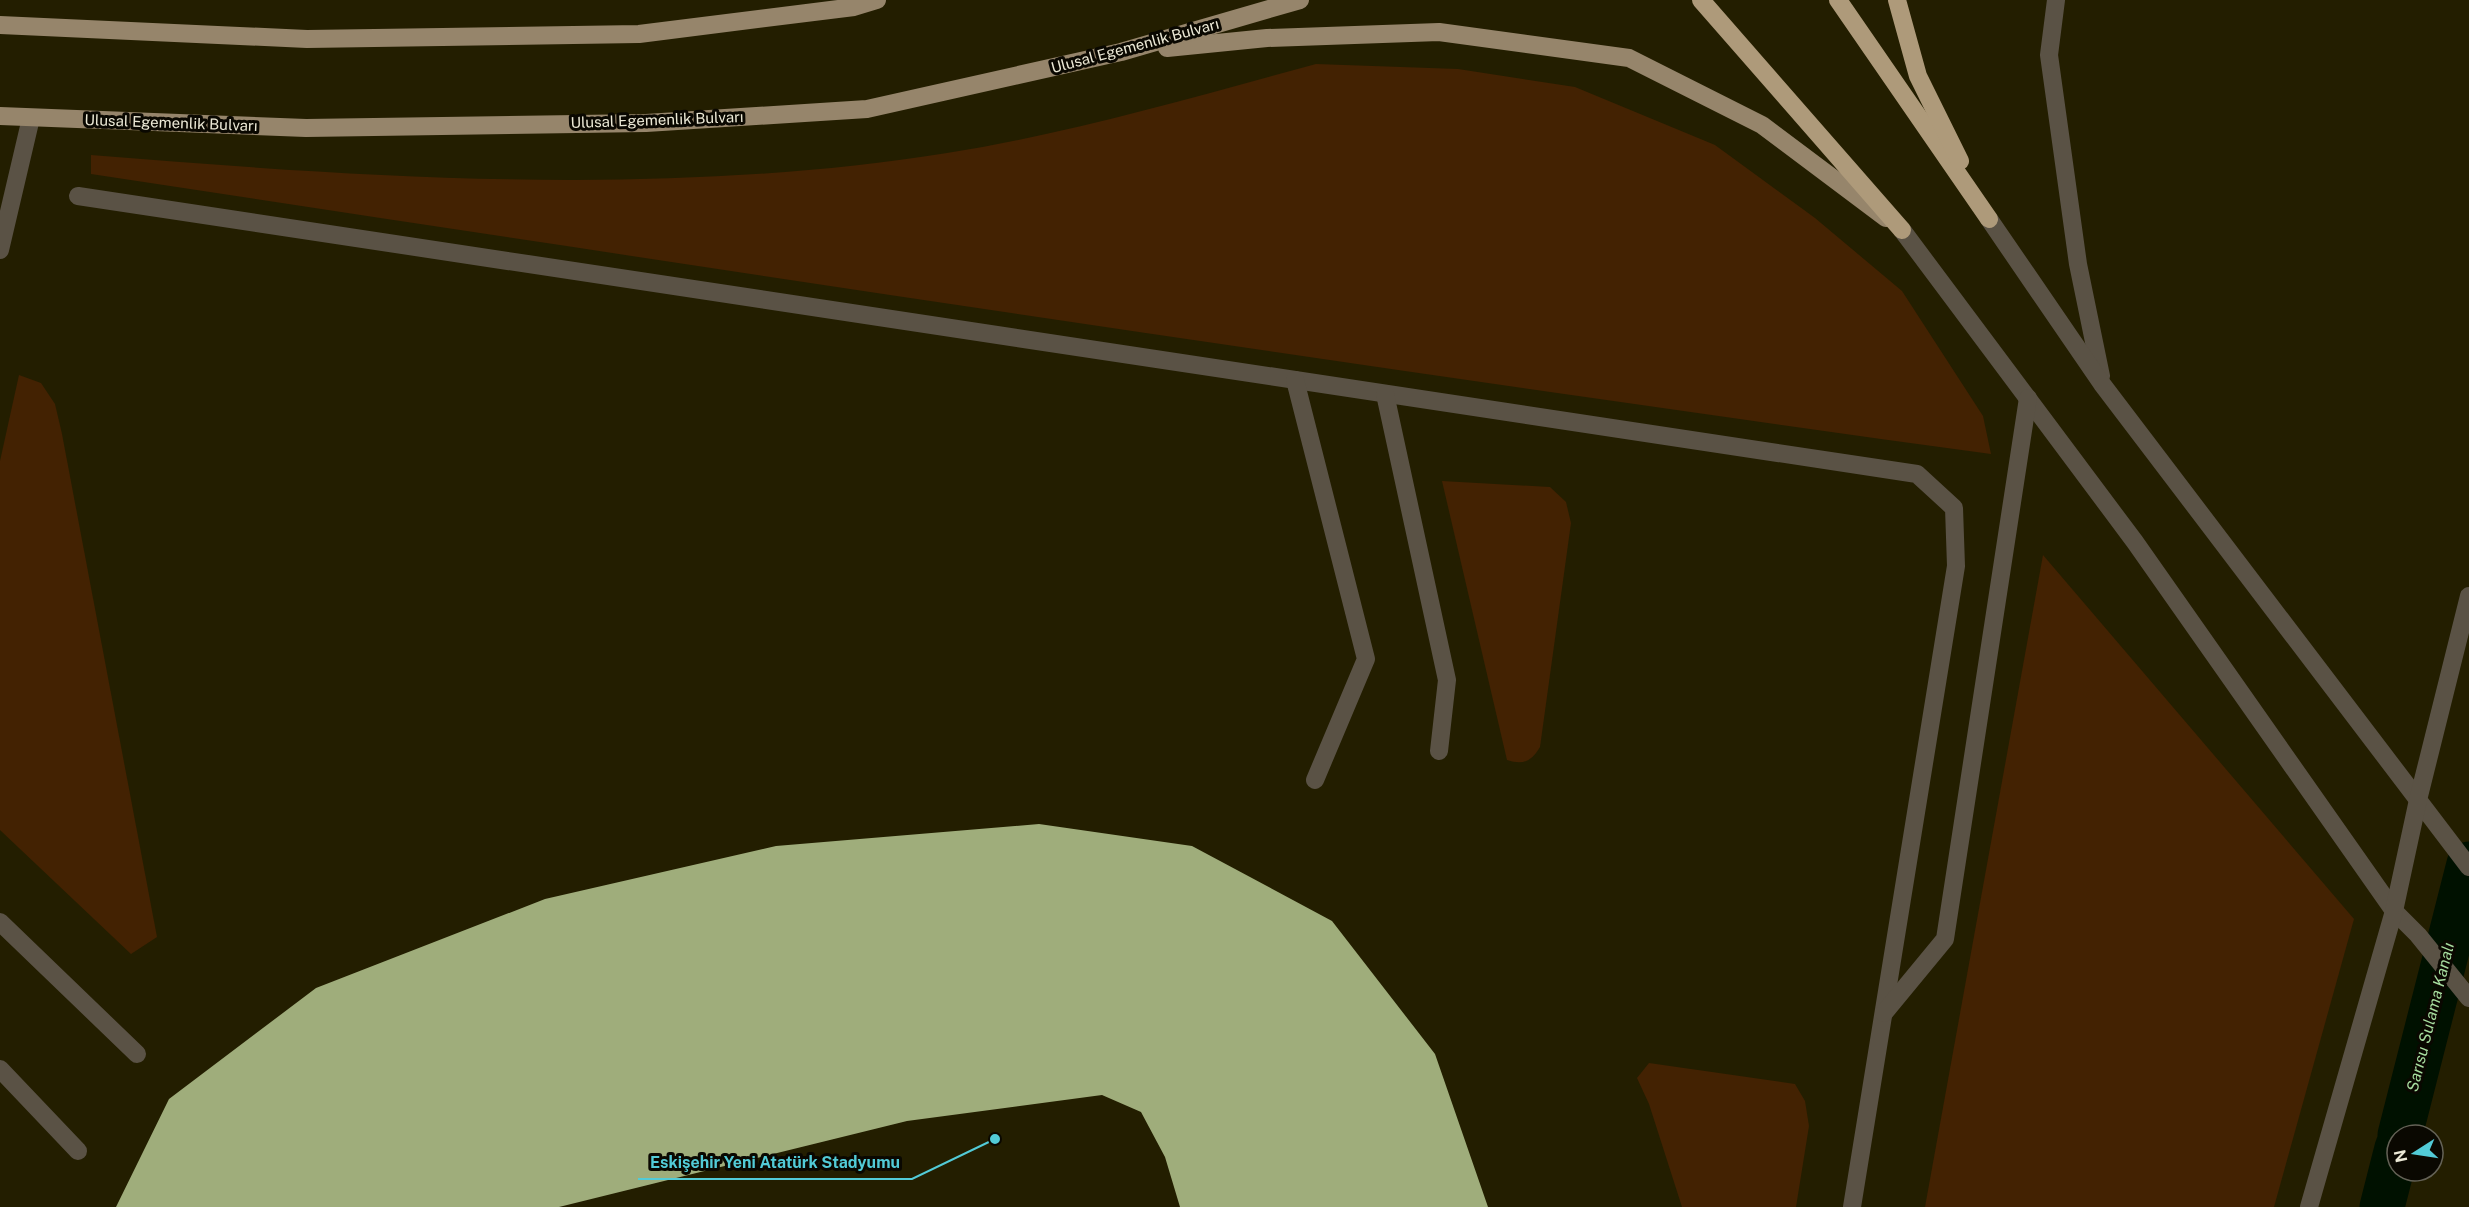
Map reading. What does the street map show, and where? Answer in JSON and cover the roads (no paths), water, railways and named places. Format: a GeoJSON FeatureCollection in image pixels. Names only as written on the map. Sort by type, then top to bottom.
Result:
{"type":"FeatureCollection","features":[{"type":"Feature","properties":{"kind":"highway"},"geometry":{"type":"LineString","coordinates":[[1701,0],[1902,230]]}},
{"type":"Feature","properties":{"kind":"highway"},"geometry":{"type":"LineString","coordinates":[[1838,0],[1989,219]]}},
{"type":"Feature","properties":{"kind":"highway"},"geometry":{"type":"LineString","coordinates":[[1897,0],[1918,76],[1989,219]]}},
{"type":"Feature","properties":{"kind":"main road"},"geometry":{"type":"LineString","coordinates":[[0,25],[307,39],[639,34],[854,7],[877,0]]}},
{"type":"Feature","properties":{"kind":"main road","name":"Ulusal Egemenlik Bulvarı"},"geometry":{"type":"LineString","coordinates":[[0,116],[306,128],[646,123],[867,109],[1121,52],[1300,0]]}},
{"type":"Feature","properties":{"kind":"main road"},"geometry":{"type":"LineString","coordinates":[[1121,52],[1267,38],[1439,32],[1629,58],[1762,125],[1902,230]]}},
{"type":"Feature","properties":{"kind":"street"},"geometry":{"type":"LineString","coordinates":[[2056,0],[2049,55],[2078,264],[2102,384]]}},
{"type":"Feature","properties":{"kind":"street"},"geometry":{"type":"LineString","coordinates":[[0,250],[31,118]]}},
{"type":"Feature","properties":{"kind":"street"},"geometry":{"type":"LineString","coordinates":[[78,196],[1917,474],[1954,508],[1956,566],[1852,1207]]}},
{"type":"Feature","properties":{"kind":"street"},"geometry":{"type":"LineString","coordinates":[[1989,219],[2102,384],[2469,867]]}},
{"type":"Feature","properties":{"kind":"street"},"geometry":{"type":"LineString","coordinates":[[1902,230],[2142,552],[2394,911],[2418,935],[2469,998]]}},
{"type":"Feature","properties":{"kind":"street"},"geometry":{"type":"LineString","coordinates":[[1295,380],[1366,659],[1315,780]]}},
{"type":"Feature","properties":{"kind":"street"},"geometry":{"type":"LineString","coordinates":[[1385,394],[1447,680],[1439,751]]}},
{"type":"Feature","properties":{"kind":"street"},"geometry":{"type":"LineString","coordinates":[[1883,1014],[1945,939],[2028,398]]}},
{"type":"Feature","properties":{"kind":"street"},"geometry":{"type":"LineString","coordinates":[[2308,1207],[2394,911],[2418,800],[2469,596]]}},
{"type":"Feature","properties":{"kind":"street"},"geometry":{"type":"LineString","coordinates":[[0,922],[137,1054]]}},
{"type":"Feature","properties":{"kind":"street"},"geometry":{"type":"LineString","coordinates":[[0,1069],[78,1151]]}},
{"type":"Feature","properties":{"kind":"waterway","name":"Sarısu Sulama Kanalı"},"geometry":{"type":"LineString","coordinates":[[2403,1123],[2469,864]]}},
{"type":"Feature","properties":{"kind":"waterway","name":"Sarısu Sulama Kanalı"},"geometry":{"type":"LineString","coordinates":[[2382,1207],[2388,1183]]}},
{"type":"Feature","properties":{"kind":"place","name":"Eskişehir Yeni Atatürk Stadyumu"},"geometry":{"type":"Point","coordinates":[995,1139]}}]}
